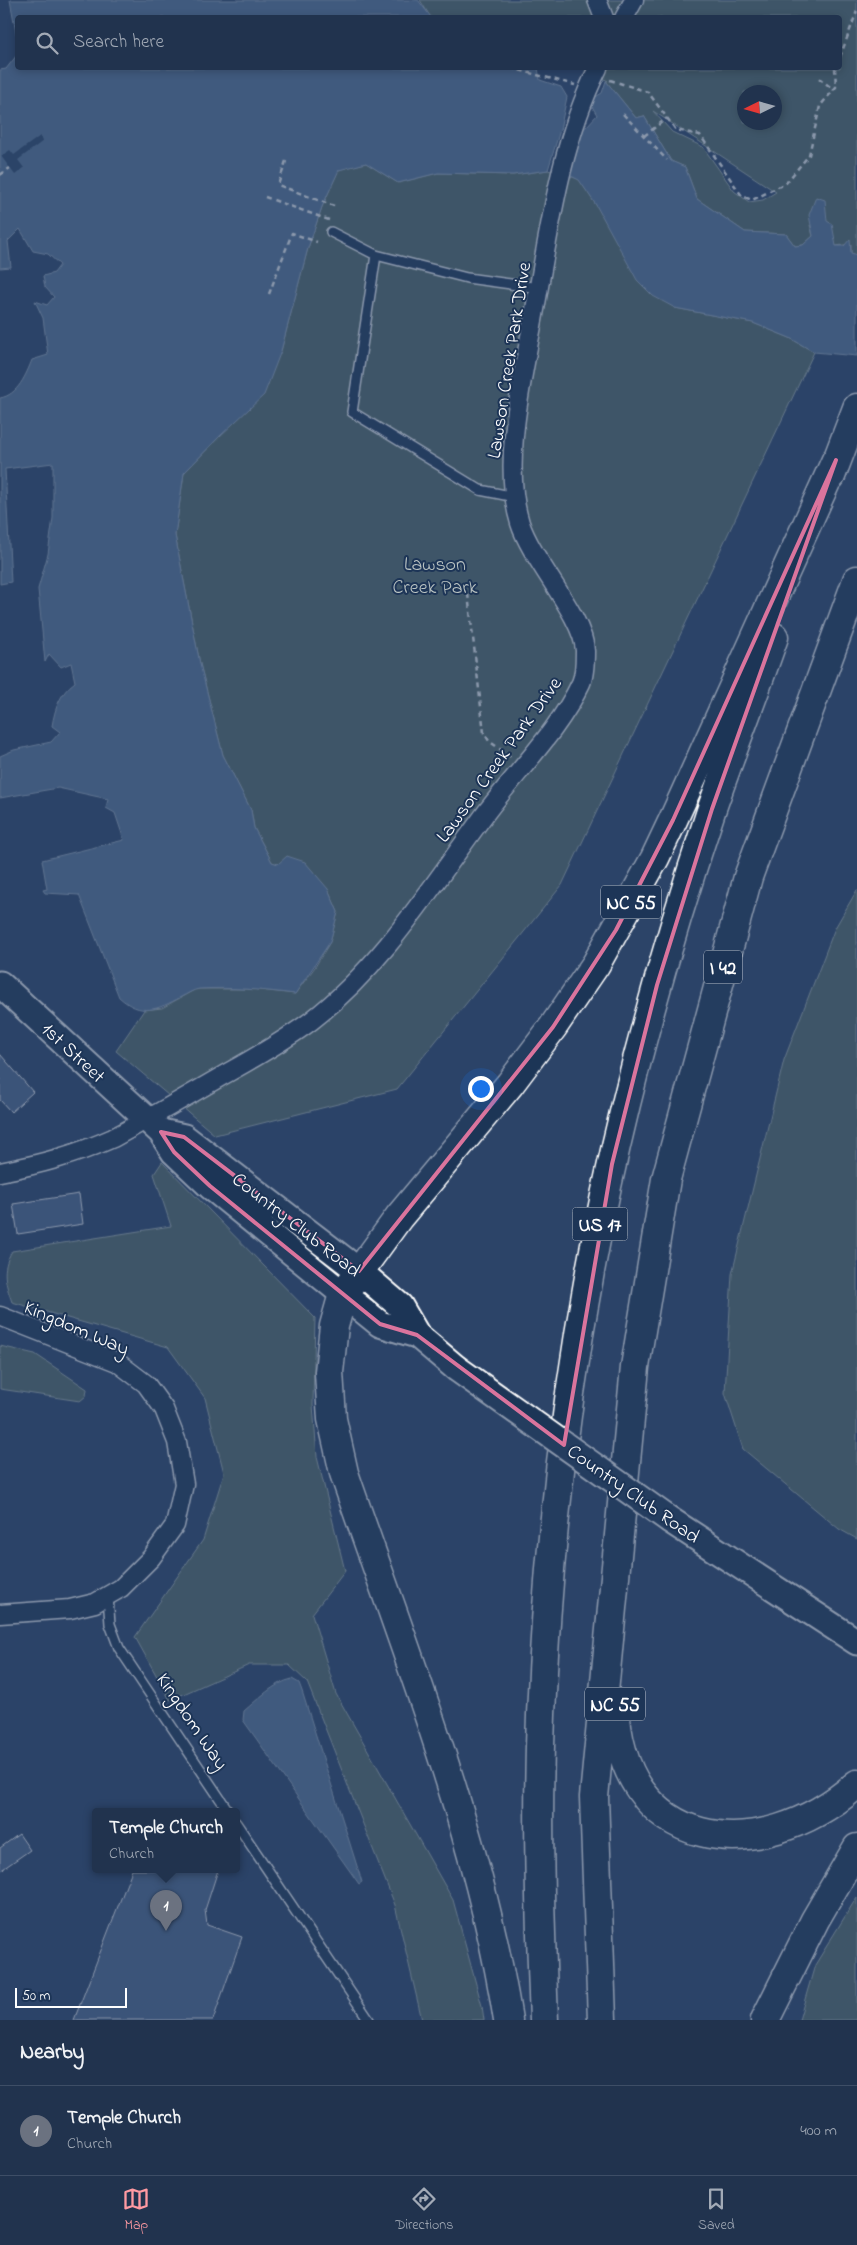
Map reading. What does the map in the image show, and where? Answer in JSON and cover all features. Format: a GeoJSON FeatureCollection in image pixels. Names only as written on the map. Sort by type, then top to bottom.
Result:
{"type":"FeatureCollection","features":[{"type":"Feature","properties":{"kind":"highway","name":"US 17"},"geometry":{"type":"LineString","coordinates":[[544,2020],[539,1844],[544,1655],[553,1532],[568,1408],[588,1286],[626,1104],[674,926],[712,809],[836,460],[856,410]]}},
{"type":"Feature","properties":{"kind":"highway","name":"NC 55"},"geometry":{"type":"LineString","coordinates":[[343,1294],[399,1217],[510,1084],[554,1027],[600,955],[674,820],[836,460]]}},
{"type":"Feature","properties":{"kind":"highway","name":"I 42"},"geometry":{"type":"LineString","coordinates":[[602,2020],[594,1797],[635,1367],[666,1179],[748,877],[857,580]]}},
{"type":"Feature","properties":{"kind":"highway"},"geometry":{"type":"LineString","coordinates":[[343,1294],[334,1326],[329,1372],[332,1419],[337,1445],[344,1473],[467,1837],[491,1925],[508,2020]]}},
{"type":"Feature","properties":{"kind":"highway","name":"NC 55"},"geometry":{"type":"LineString","coordinates":[[635,1367],[629,1476],[616,1626],[614,1689],[615,1718],[620,1745],[628,1770],[641,1792],[657,1810],[676,1823],[698,1831],[722,1835],[747,1835],[774,1831],[799,1822],[822,1810],[857,1784]]}},
{"type":"Feature","properties":{"kind":"highway"},"geometry":{"type":"LineString","coordinates":[[765,2020],[815,1920],[857,1848]]}},
{"type":"Feature","properties":{"kind":"main road","name":"1st Street"},"geometry":{"type":"LineString","coordinates":[[0,984],[154,1126]]}},
{"type":"Feature","properties":{"kind":"main road","name":"Country Club Road"},"geometry":{"type":"LineString","coordinates":[[154,1126],[184,1137],[359,1271],[400,1306],[417,1336],[456,1368],[670,1520],[857,1642]]}},
{"type":"Feature","properties":{"kind":"main road","name":"Country Club Road"},"geometry":{"type":"LineString","coordinates":[[154,1126],[174,1152],[210,1186],[380,1324],[417,1336]]}},
{"type":"Feature","properties":{"kind":"street"},"geometry":{"type":"LineString","coordinates":[[597,0],[603,15]]}},
{"type":"Feature","properties":{"kind":"street"},"geometry":{"type":"LineString","coordinates":[[626,15],[634,0]]}},
{"type":"Feature","properties":{"kind":"street","name":"Lawson Creek Park Drive"},"geometry":{"type":"LineString","coordinates":[[0,1172],[53,1161],[154,1126],[312,1020],[342,994],[395,934],[565,711],[583,679],[585,647],[575,619],[537,559],[520,523],[512,483],[514,438],[558,184],[587,89],[603,74]]}},
{"type":"Feature","properties":{"kind":"street","name":"Kingdom Way"},"geometry":{"type":"LineString","coordinates":[[0,1614],[70,1609],[95,1603],[121,1588],[151,1558],[175,1525],[184,1484],[177,1442],[164,1409],[146,1384],[117,1362],[3,1315]]}},
{"type":"Feature","properties":{"kind":"lane"},"geometry":{"type":"LineString","coordinates":[[331,232],[376,255],[467,278],[539,288]]}},
{"type":"Feature","properties":{"kind":"lane"},"geometry":{"type":"LineString","coordinates":[[376,255],[352,412],[480,490],[515,497]]}},
{"type":"Feature","properties":{"kind":"lane","name":"Kingdom Way"},"geometry":{"type":"LineString","coordinates":[[108,1596],[110,1624],[119,1648],[226,1808]]}},
{"type":"Feature","properties":{"kind":"lane"},"geometry":{"type":"LineString","coordinates":[[240,1829],[369,2020]]}},
{"type":"Feature","properties":{"kind":"path"},"geometry":{"type":"LineString","coordinates":[[842,52],[857,11]]}},
{"type":"Feature","properties":{"kind":"path"},"geometry":{"type":"LineString","coordinates":[[519,70],[569,82]]}},
{"type":"Feature","properties":{"kind":"path"},"geometry":{"type":"LineString","coordinates":[[603,74],[648,92],[676,130],[700,135],[742,196],[752,200],[786,183],[809,155],[820,106],[836,87],[835,70]]}},
{"type":"Feature","properties":{"kind":"path"},"geometry":{"type":"LineString","coordinates":[[819,78],[834,90]]}},
{"type":"Feature","properties":{"kind":"path"},"geometry":{"type":"LineString","coordinates":[[623,114],[667,160]]}},
{"type":"Feature","properties":{"kind":"path"},"geometry":{"type":"LineString","coordinates":[[644,136],[667,118]]}},
{"type":"Feature","properties":{"kind":"path"},"geometry":{"type":"LineString","coordinates":[[286,161],[278,185],[334,206]]}},
{"type":"Feature","properties":{"kind":"path"},"geometry":{"type":"LineString","coordinates":[[0,176],[10,168]]}},
{"type":"Feature","properties":{"kind":"path"},"geometry":{"type":"LineString","coordinates":[[265,197],[330,220]]}},
{"type":"Feature","properties":{"kind":"path"},"geometry":{"type":"LineString","coordinates":[[269,294],[292,233],[317,242]]}},
{"type":"Feature","properties":{"kind":"path"},"geometry":{"type":"LineString","coordinates":[[468,594],[484,734],[489,741],[523,765]]}},
{"type":"Feature","properties":{"kind":"highlighted area"},"geometry":{"type":"Polygon","coordinates":[[[836,460],[712,809],[657,985],[612,1164],[564,1445],[417,1335],[380,1324],[210,1186],[174,1152],[161,1132],[184,1137],[359,1271],[553,1027],[616,930],[673,820],[836,460]]]}},
{"type":"Feature","properties":{"kind":"green space"},"geometry":{"type":"Polygon","coordinates":[[[420,0],[857,0],[857,255],[851,253],[851,244],[836,246],[810,225],[813,236],[803,245],[795,246],[786,234],[745,232],[697,199],[685,167],[671,161],[644,116],[636,118],[606,81],[608,81],[588,70],[842,70],[842,15],[429,15],[420,0]],[[653,111],[672,132],[703,147],[734,191],[749,202],[763,200],[776,192],[653,111]]]}},
{"type":"Feature","properties":{"kind":"green space","name":"Lawson Creek Park"},"geometry":{"type":"Polygon","coordinates":[[[366,163],[398,183],[438,173],[513,175],[548,170],[579,179],[596,205],[675,308],[753,323],[790,338],[814,352],[562,885],[397,1089],[215,1135],[116,1051],[144,1010],[162,1008],[196,989],[251,989],[295,994],[315,967],[330,942],[338,912],[328,889],[272,862],[254,828],[251,810],[223,755],[200,664],[175,535],[184,473],[220,436],[281,351],[308,248],[322,207],[339,169],[366,163]]]}},
{"type":"Feature","properties":{"kind":"green space"},"geometry":{"type":"Polygon","coordinates":[[[857,890],[857,1539],[839,1529],[743,1449],[725,1393],[732,1274],[784,1060],[835,928],[857,890]]]}},
{"type":"Feature","properties":{"kind":"green space"},"geometry":{"type":"Polygon","coordinates":[[[162,1162],[315,1318],[313,1405],[317,1457],[345,1571],[312,1614],[336,1694],[453,1900],[482,2006],[484,2020],[422,2020],[395,1905],[307,1682],[289,1665],[249,1665],[170,1700],[135,1637],[203,1540],[224,1473],[205,1398],[168,1347],[12,1302],[6,1282],[5,1270],[12,1251],[171,1226],[154,1174],[162,1162]]]}},
{"type":"Feature","properties":{"kind":"green space"},"geometry":{"type":"Polygon","coordinates":[[[0,1346],[35,1354],[87,1389],[86,1396],[80,1401],[0,1389],[0,1346]]]}},
{"type":"Feature","properties":{"kind":"green space"},"geometry":{"type":"Polygon","coordinates":[[[857,1897],[857,2020],[799,2020],[815,1965],[857,1897]]]}},
{"type":"Feature","properties":{"kind":"water"},"geometry":{"type":"Polygon","coordinates":[[[10,0],[418,0],[429,15],[15,15],[15,27],[10,0]]]}},
{"type":"Feature","properties":{"kind":"water"},"geometry":{"type":"Polygon","coordinates":[[[15,58],[15,70],[538,70],[540,80],[561,87],[567,97],[560,130],[548,170],[513,175],[438,173],[398,183],[366,163],[339,170],[322,207],[308,248],[281,351],[264,395],[184,473],[175,535],[200,664],[223,755],[251,810],[254,828],[272,862],[278,864],[287,856],[305,862],[328,889],[338,912],[330,942],[295,994],[247,989],[199,989],[157,1008],[142,1009],[127,1003],[119,997],[79,895],[45,893],[43,890],[47,889],[42,860],[124,840],[115,813],[106,808],[108,799],[58,788],[0,798],[0,756],[14,750],[51,742],[60,732],[52,726],[57,707],[62,696],[75,682],[71,663],[61,667],[49,654],[45,662],[38,589],[48,554],[53,518],[53,463],[5,469],[11,582],[0,584],[0,398],[12,393],[21,384],[32,360],[48,355],[43,318],[35,301],[47,305],[54,297],[45,287],[43,276],[54,273],[60,265],[48,254],[33,251],[20,229],[8,241],[11,267],[0,268],[0,70],[6,69],[15,58]]]}},
{"type":"Feature","properties":{"kind":"water"},"geometry":{"type":"Polygon","coordinates":[[[606,81],[636,118],[644,116],[671,161],[685,167],[697,199],[745,232],[786,234],[795,246],[803,245],[813,236],[809,215],[816,197],[825,200],[827,221],[832,224],[836,246],[844,246],[850,239],[851,253],[857,255],[857,356],[814,352],[790,338],[753,323],[675,308],[653,296],[637,280],[596,205],[579,180],[567,174],[581,128],[586,127],[597,115],[589,101],[602,93],[606,81]]]}},
{"type":"Feature","properties":{"kind":"water"},"geometry":{"type":"Polygon","coordinates":[[[292,1679],[299,1683],[302,1691],[362,1882],[359,1884],[243,1720],[244,1711],[279,1684],[292,1679]]]}},
{"type":"Feature","properties":{"kind":"pier"},"geometry":{"type":"Polygon","coordinates":[[[40,136],[43,141],[18,160],[24,168],[15,175],[1,156],[10,150],[14,155],[40,136]]]}},
{"type":"Feature","properties":{"kind":"building"},"geometry":{"type":"Polygon","coordinates":[[[0,1054],[33,1092],[11,1112],[0,1100],[0,1054]]]}},
{"type":"Feature","properties":{"kind":"building"},"geometry":{"type":"Polygon","coordinates":[[[79,1194],[83,1224],[18,1234],[13,1204],[79,1194]]]}},
{"type":"Feature","properties":{"kind":"building"},"geometry":{"type":"Polygon","coordinates":[[[19,1834],[30,1850],[0,1871],[0,1848],[19,1834]]]}},
{"type":"Feature","properties":{"kind":"building"},"geometry":{"type":"Polygon","coordinates":[[[131,1873],[217,1873],[205,1910],[207,1925],[242,1937],[213,2020],[74,2020],[131,1873]]]}},
{"type":"Feature","properties":{"kind":"place","name":"Temple Church"},"geometry":{"type":"Point","coordinates":[166,1931]}}]}
